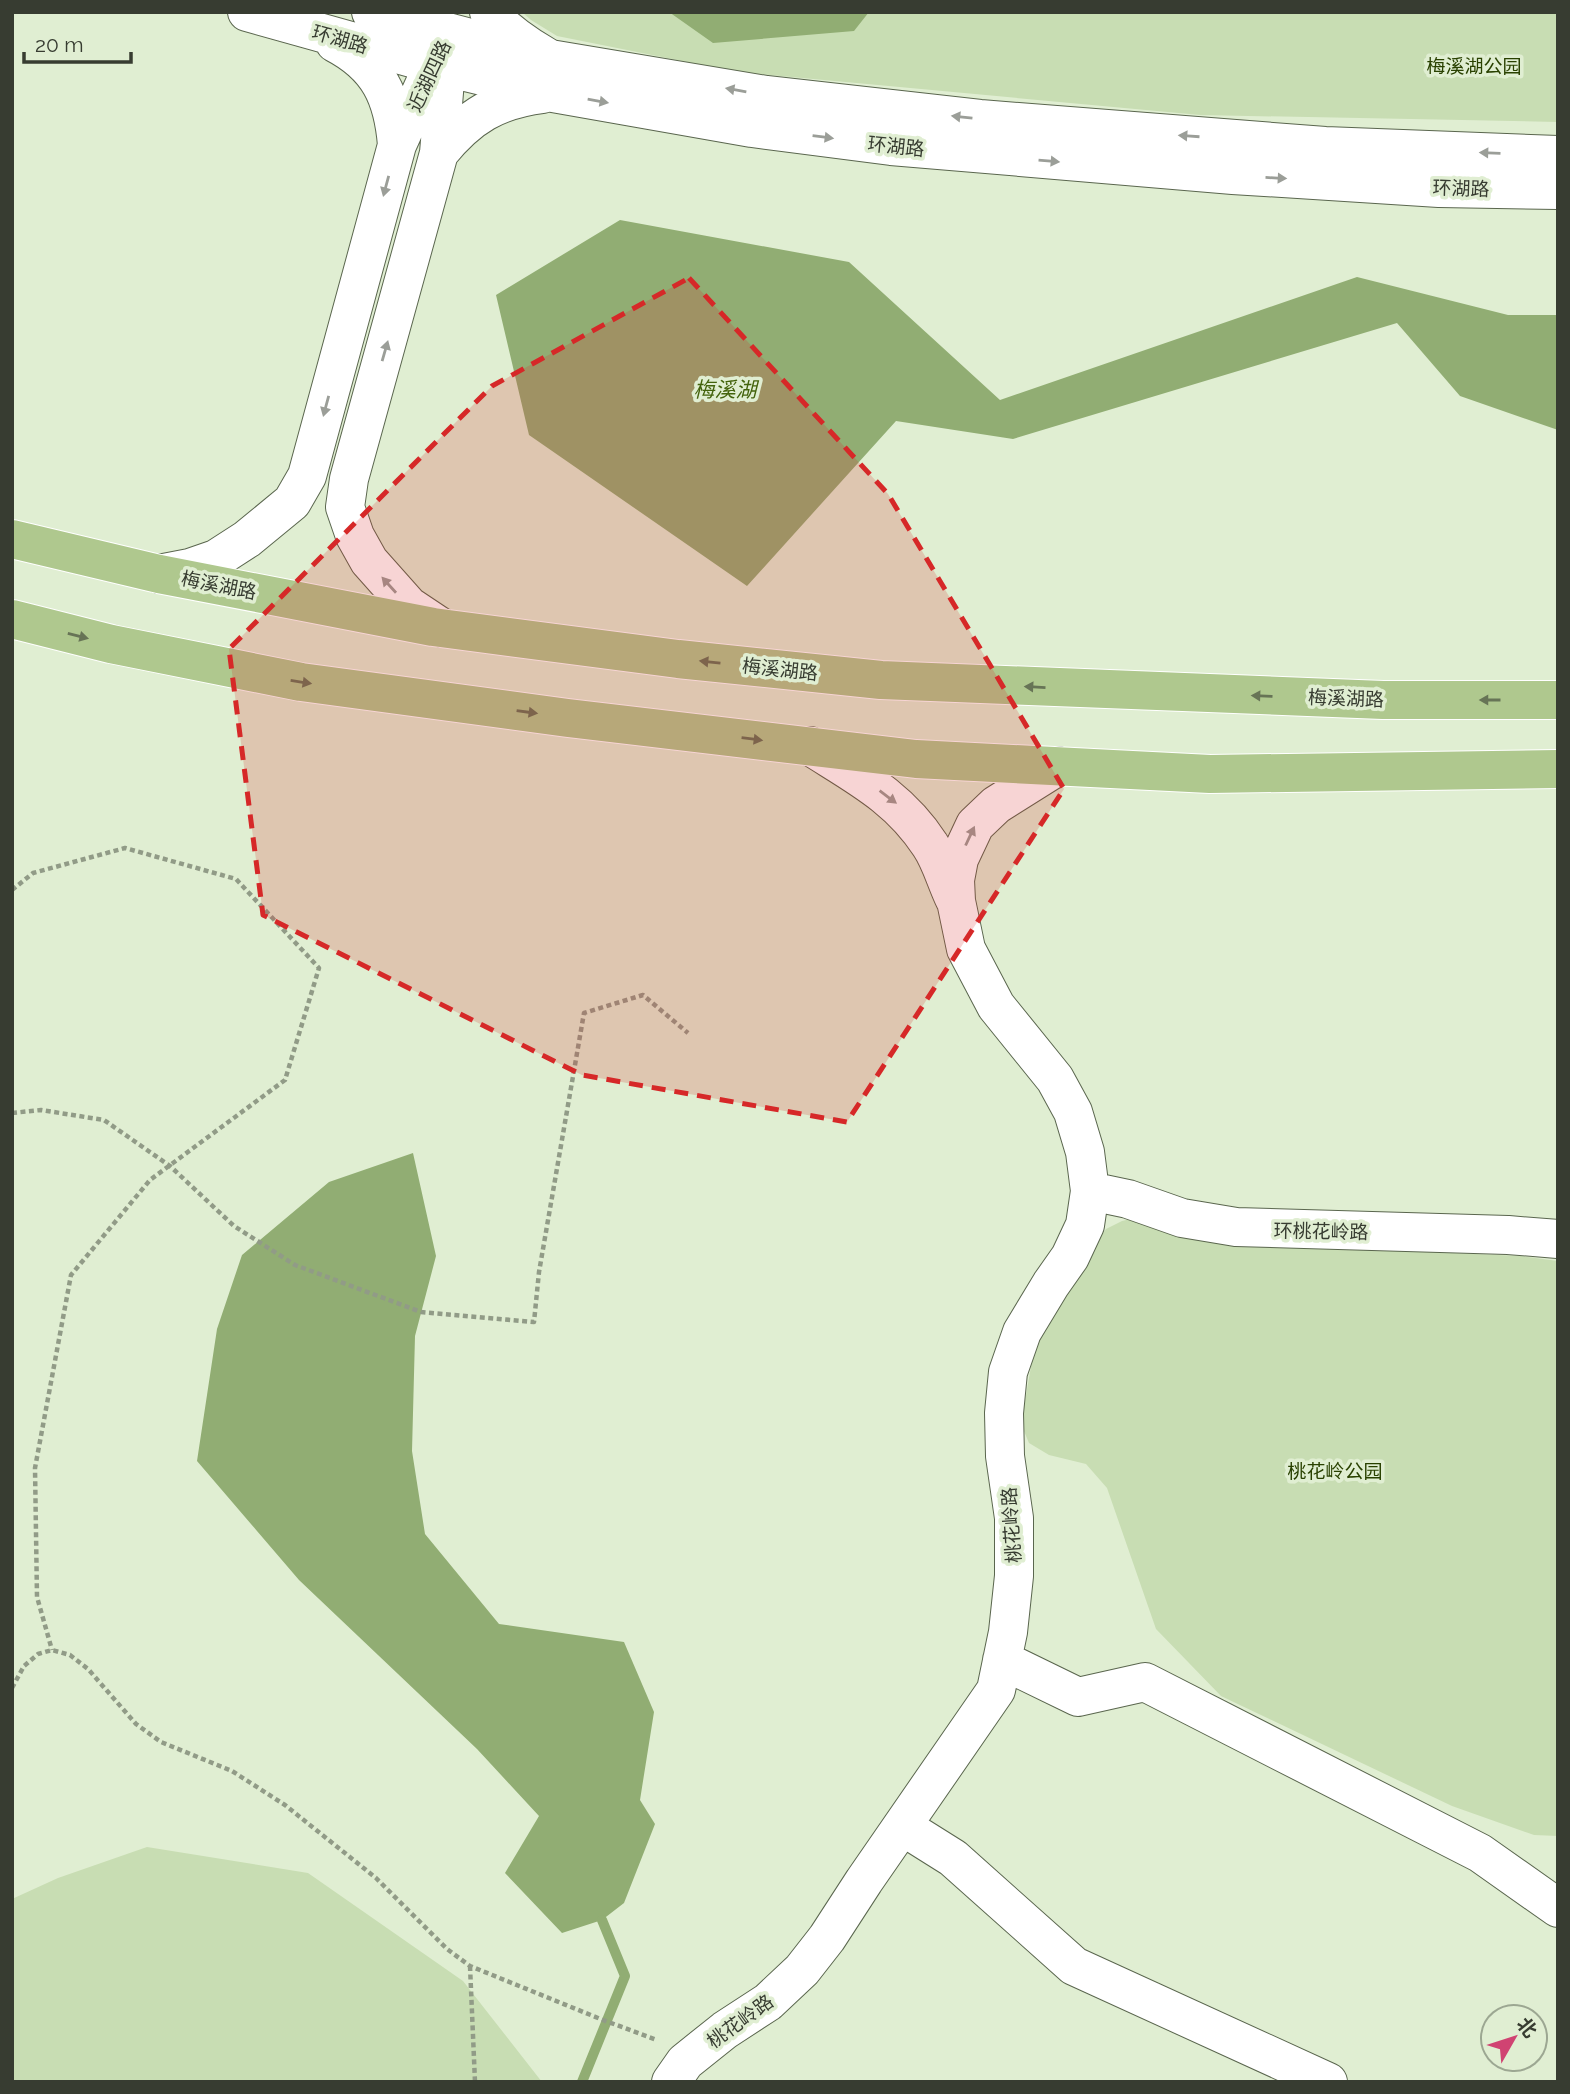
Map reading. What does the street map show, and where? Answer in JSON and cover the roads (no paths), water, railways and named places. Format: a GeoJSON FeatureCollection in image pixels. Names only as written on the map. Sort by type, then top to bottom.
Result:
{"type":"FeatureCollection","features":[{"type":"Feature","properties":{"kind":"main road","name":"环湖路"},"geometry":{"type":"LineString","coordinates":[[247,12],[315,33],[444,44]]}},
{"type":"Feature","properties":{"kind":"main road","name":"环湖路"},"geometry":{"type":"LineString","coordinates":[[371,12],[444,44],[552,76],[752,128],[891,146],[1233,175],[1438,188],[1558,190]]}},
{"type":"Feature","properties":{"kind":"main road"},"geometry":{"type":"LineString","coordinates":[[439,153],[454,135],[478,115],[552,76],[524,44],[500,25],[489,12]]}},
{"type":"Feature","properties":{"kind":"main road"},"geometry":{"type":"LineString","coordinates":[[315,33],[354,53],[383,87],[391,103],[397,145]]}},
{"type":"Feature","properties":{"kind":"main road","name":"近湖四路"},"geometry":{"type":"LineString","coordinates":[[159,574],[216,559],[247,539],[292,502],[307,476],[397,145],[444,44]]}},
{"type":"Feature","properties":{"kind":"main road","name":"近湖四路"},"geometry":{"type":"LineString","coordinates":[[442,628],[409,606],[369,561],[355,536],[345,507],[349,479],[439,153],[444,44]]}},
{"type":"Feature","properties":{"kind":"main road","name":"环湖路"},"geometry":{"type":"LineString","coordinates":[[552,76],[766,95],[979,119],[1325,146],[1558,155]]}},
{"type":"Feature","properties":{"kind":"main road","name":"梅溪湖路"},"geometry":{"type":"LineString","coordinates":[[12,539],[159,574],[442,628],[678,659],[881,680],[1383,700],[1558,700]]}},
{"type":"Feature","properties":{"kind":"main road"},"geometry":{"type":"LineString","coordinates":[[12,619],[111,644],[301,682],[568,718],[916,759],[1210,774],[1558,769]]}},
{"type":"Feature","properties":{"kind":"main road"},"geometry":{"type":"LineString","coordinates":[[810,746],[897,803],[932,847],[956,901]]}},
{"type":"Feature","properties":{"kind":"main road"},"geometry":{"type":"LineString","coordinates":[[956,901],[955,880],[959,859],[975,825],[996,805],[1058,766]]}},
{"type":"Feature","properties":{"kind":"main road","name":"桃花岭路"},"geometry":{"type":"LineString","coordinates":[[671,2082],[685,2062],[724,2030],[768,2002],[802,1970],[827,1938],[996,1690],[1008,1632],[1014,1576],[1014,1518],[1004,1435],[1008,1372],[1022,1332],[1070,1257],[1085,1226],[1090,1191],[1085,1152],[1073,1112],[1055,1079],[996,1006],[966,949],[956,901]]}},
{"type":"Feature","properties":{"kind":"main road","name":"环桃花岭路"},"geometry":{"type":"LineString","coordinates":[[1090,1191],[1128,1199],[1182,1218],[1236,1227],[1508,1235],[1558,1239]]}},
{"type":"Feature","properties":{"kind":"main road"},"geometry":{"type":"LineString","coordinates":[[1002,1660],[1078,1697],[1145,1682],[1479,1853],[1558,1908]]}},
{"type":"Feature","properties":{"kind":"main road"},"geometry":{"type":"LineString","coordinates":[[902,1826],[953,1858],[1074,1966],[1328,2082]]}},
{"type":"Feature","properties":{"kind":"water"},"geometry":{"type":"Polygon","coordinates":[[[669,12],[869,12],[854,31],[713,43],[669,12]]]}},
{"type":"Feature","properties":{"kind":"water","name":"梅溪湖"},"geometry":{"type":"Polygon","coordinates":[[[620,220],[849,262],[1000,400],[1357,277],[1508,315],[1558,315],[1558,430],[1460,396],[1397,323],[1013,439],[896,421],[747,586],[529,435],[496,295],[620,220]]]}},
{"type":"Feature","properties":{"kind":"water"},"geometry":{"type":"Polygon","coordinates":[[[413,1153],[436,1256],[415,1336],[412,1451],[425,1534],[499,1624],[624,1642],[654,1712],[640,1800],[655,1824],[624,1903],[602,1920],[562,1933],[505,1873],[539,1816],[477,1749],[299,1580],[197,1461],[217,1329],[242,1255],[329,1182],[413,1153]]]}},
{"type":"Feature","properties":{"kind":"waterway"},"geometry":{"type":"LineString","coordinates":[[582,2082],[625,1976],[602,1920]]}},
{"type":"Feature","properties":{"kind":"park label","name":"梅溪湖公园"},"geometry":{"type":"Point","coordinates":[1474,66]}},
{"type":"Feature","properties":{"kind":"park label","name":"桃花岭公园"},"geometry":{"type":"Point","coordinates":[1335,1471]}}]}
